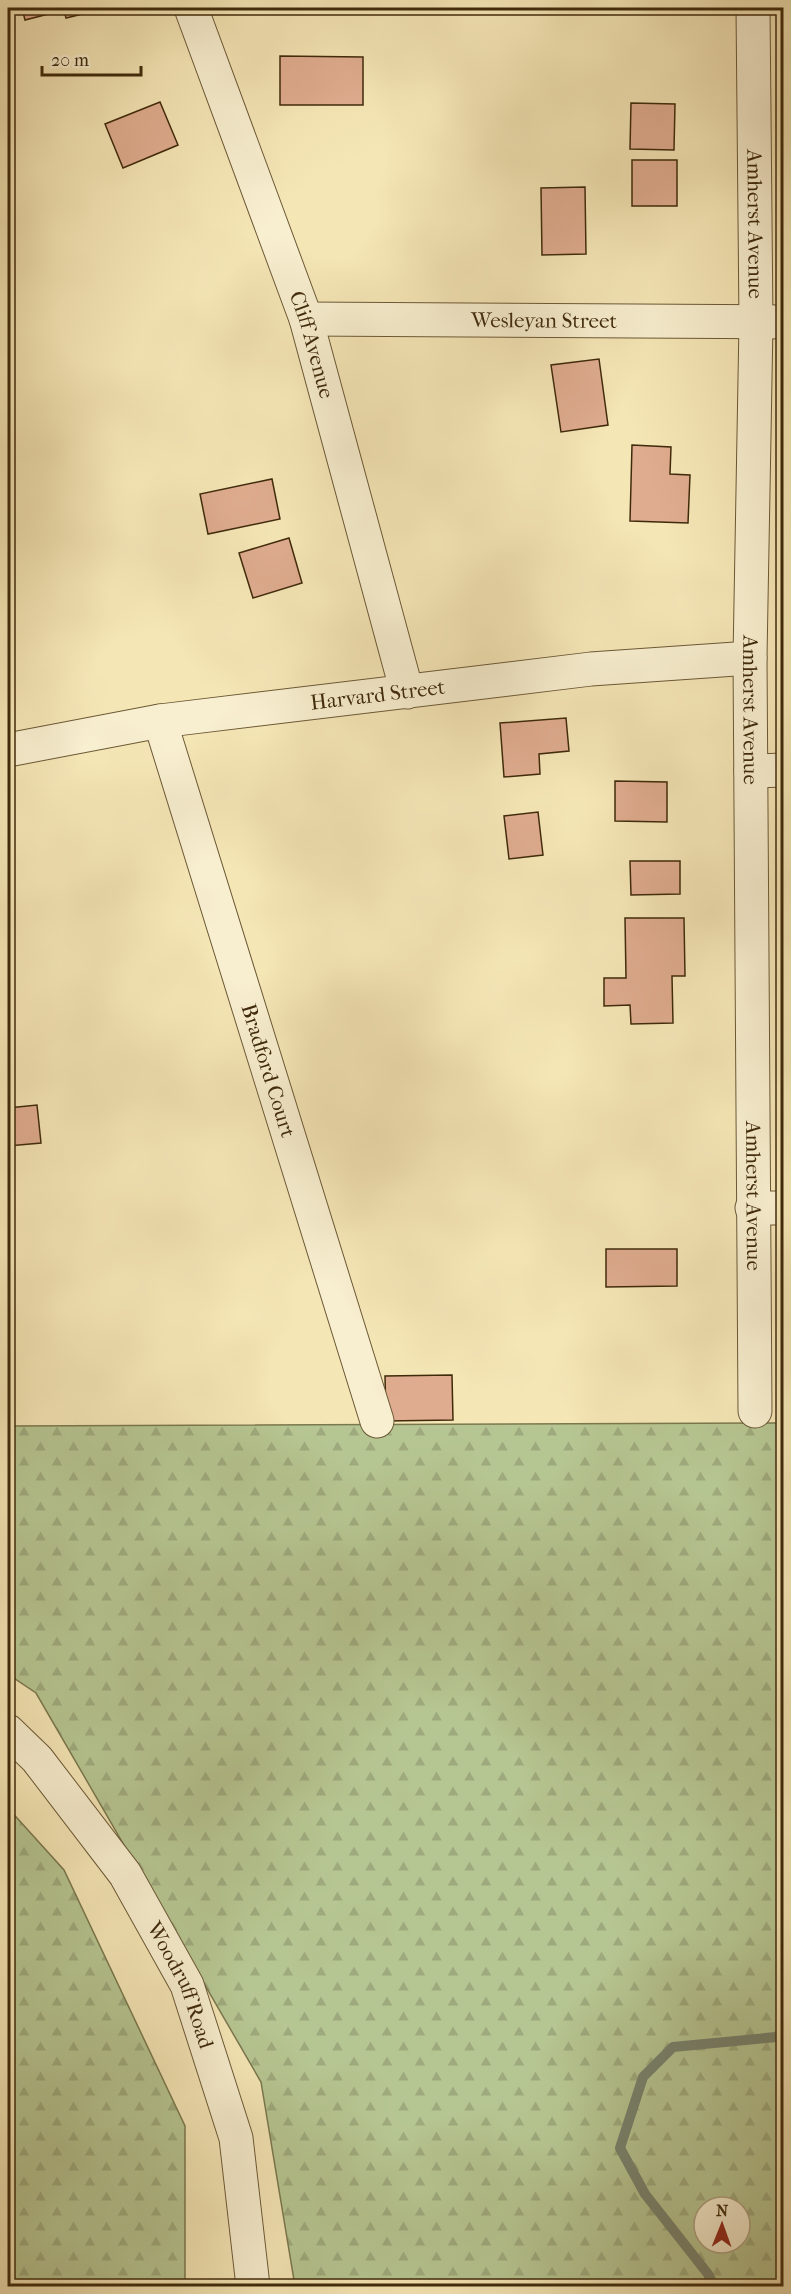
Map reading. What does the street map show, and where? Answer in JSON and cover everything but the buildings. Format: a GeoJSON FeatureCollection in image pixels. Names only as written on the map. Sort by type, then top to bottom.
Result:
{"type":"FeatureCollection","features":[{"type":"Feature","properties":{"kind":"street","name":"Cliff Avenue"},"geometry":{"type":"LineString","coordinates":[[191,8],[306,319],[406,692]]}},
{"type":"Feature","properties":{"kind":"street","name":"Amherst Avenue"},"geometry":{"type":"LineString","coordinates":[[753,8],[770,322],[750,658],[751,771],[768,1208],[755,1411]]}},
{"type":"Feature","properties":{"kind":"street","name":"Wesleyan Street"},"geometry":{"type":"LineString","coordinates":[[306,319],[770,322]]}},
{"type":"Feature","properties":{"kind":"street","name":"Harvard Street"},"geometry":{"type":"LineString","coordinates":[[8,750],[160,721],[591,669],[750,658]]}},
{"type":"Feature","properties":{"kind":"street","name":"Bradford Court"},"geometry":{"type":"LineString","coordinates":[[160,721],[377,1421]]}},
{"type":"Feature","properties":{"kind":"street"},"geometry":{"type":"LineString","coordinates":[[751,771],[783,770]]}},
{"type":"Feature","properties":{"kind":"street","name":"Woodruff Road"},"geometry":{"type":"LineString","coordinates":[[8,1731],[38,1759],[125,1874],[187,1984],[236,2138],[253,2286]]}},
{"type":"Feature","properties":{"kind":"green space"},"geometry":{"type":"Polygon","coordinates":[[[783,1423],[783,2286],[295,2286],[261,2082],[36,1693],[8,1674],[8,1426],[783,1423]]]}},
{"type":"Feature","properties":{"kind":"green space"},"geometry":{"type":"Polygon","coordinates":[[[8,1808],[64,1870],[185,2126],[185,2286],[8,2286],[8,1808]]]}},
{"type":"Feature","properties":{"kind":"waterway"},"geometry":{"type":"LineString","coordinates":[[714,2286],[708,2274],[645,2194],[620,2148],[643,2077],[673,2047],[776,2037],[784,2031]]}}]}
